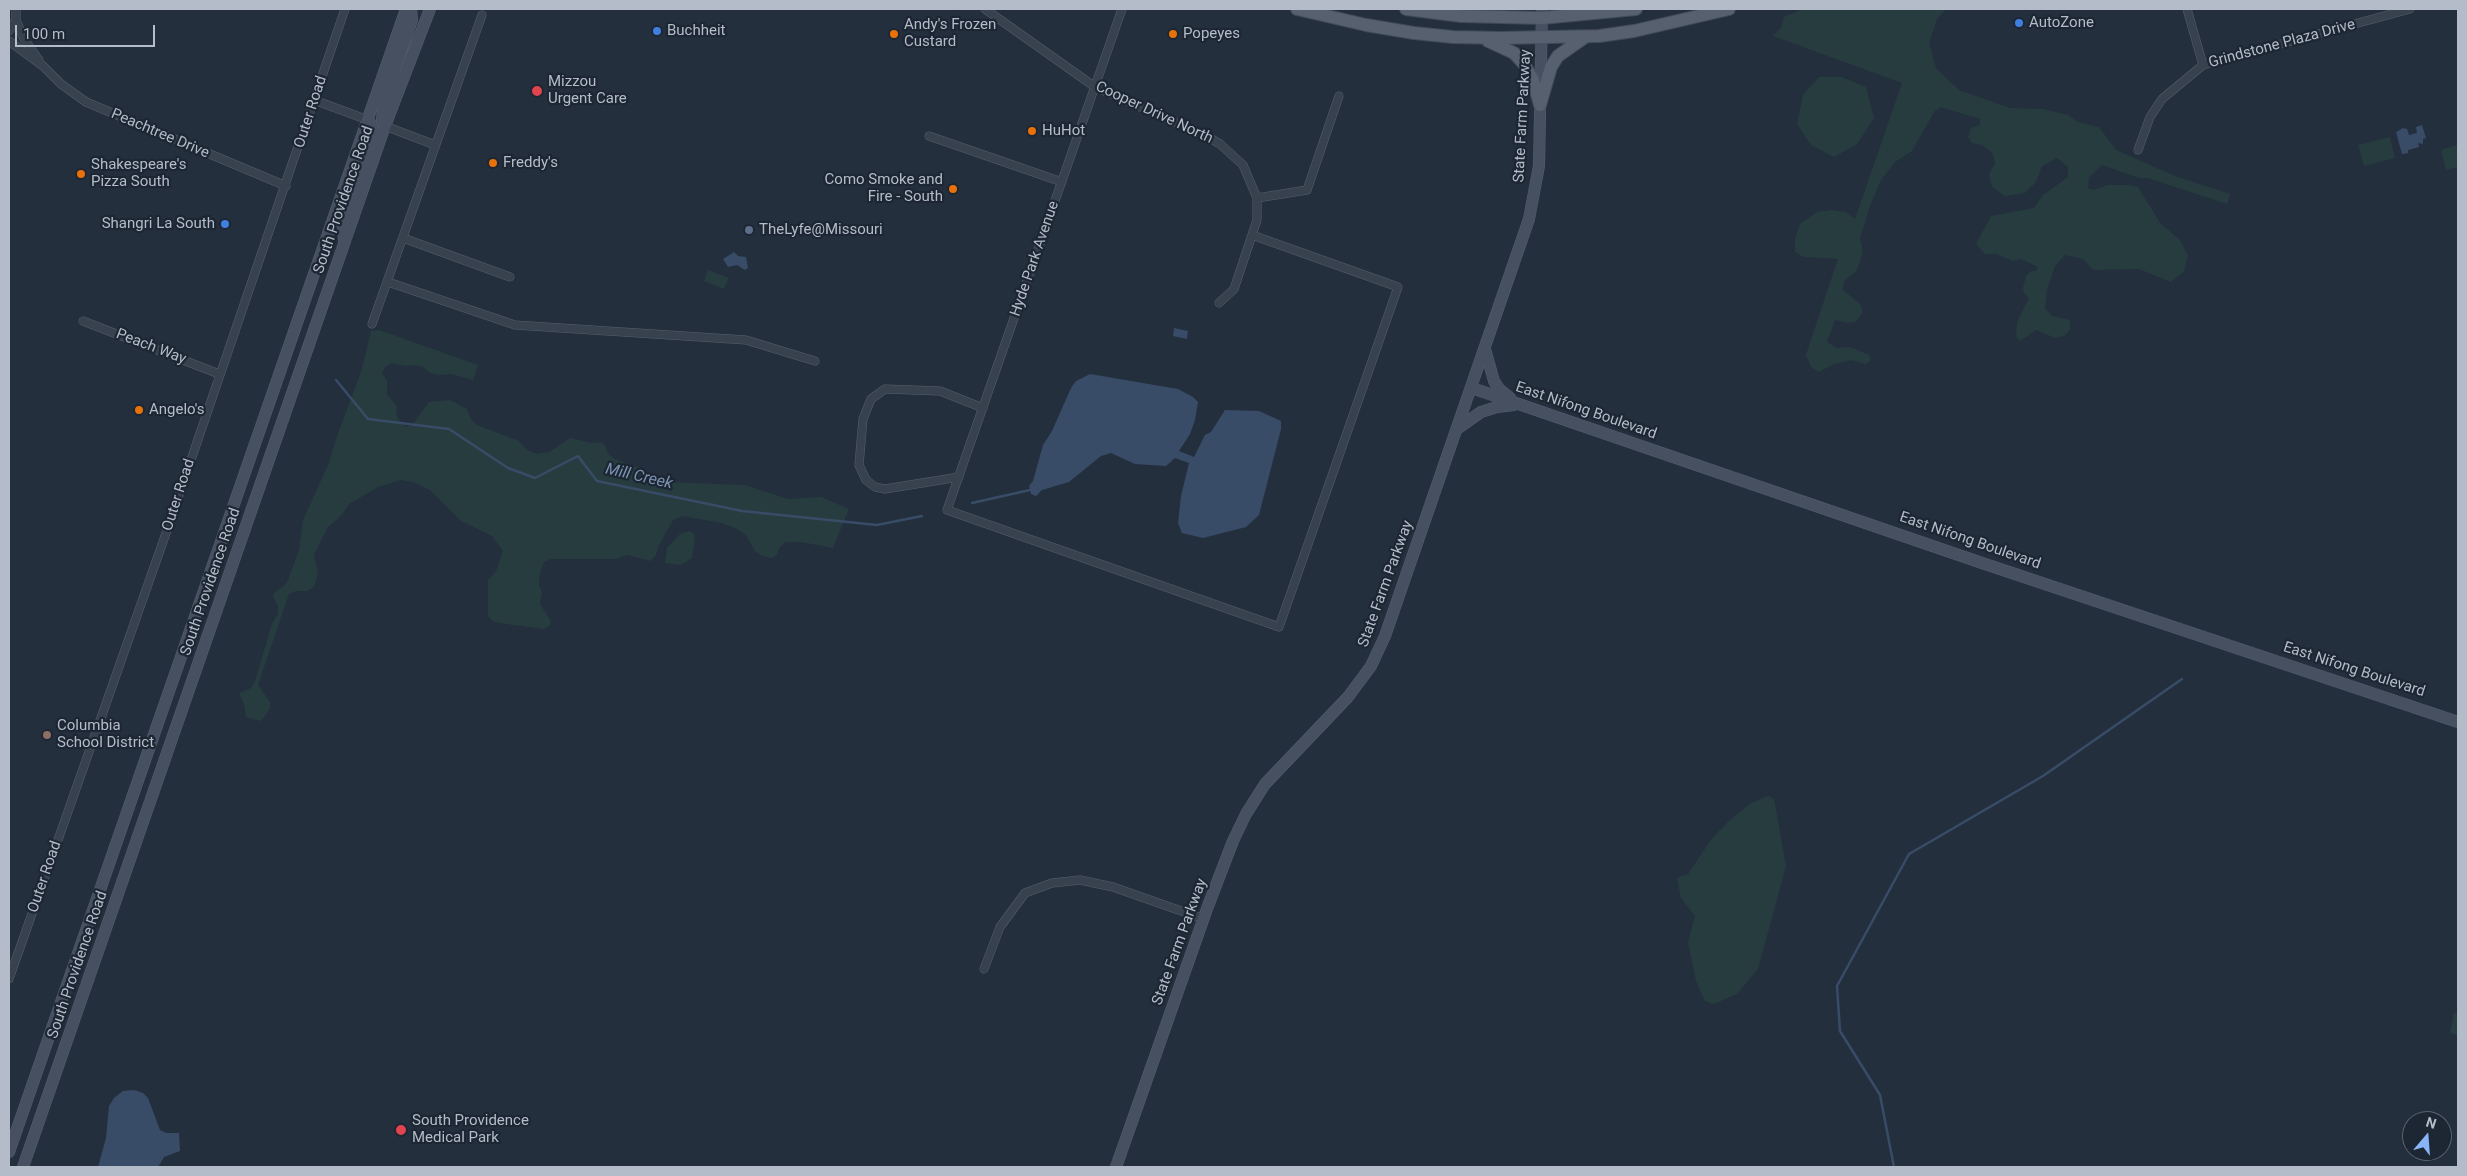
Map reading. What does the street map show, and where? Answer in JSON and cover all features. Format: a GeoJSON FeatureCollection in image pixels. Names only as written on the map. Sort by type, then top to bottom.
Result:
{"type":"FeatureCollection","features":[{"type":"Feature","properties":{"kind":"main road","name":"South Providence Road"},"geometry":{"type":"LineString","coordinates":[[9,1152],[406,9]]}},
{"type":"Feature","properties":{"kind":"main road"},"geometry":{"type":"LineString","coordinates":[[385,126],[382,120],[384,100],[412,20],[411,9]]}},
{"type":"Feature","properties":{"kind":"main road","name":"South Providence Road"},"geometry":{"type":"LineString","coordinates":[[23,1167],[385,126],[430,9]]}},
{"type":"Feature","properties":{"kind":"main road"},"geometry":{"type":"LineString","coordinates":[[1297,9],[1366,25],[1414,33],[1482,38],[1585,37],[1634,31],[1729,9]]}},
{"type":"Feature","properties":{"kind":"main road"},"geometry":{"type":"LineString","coordinates":[[1406,9],[1461,16],[1497,17],[1616,12],[1636,9]]}},
{"type":"Feature","properties":{"kind":"main road"},"geometry":{"type":"LineString","coordinates":[[1497,17],[1511,9]]}},
{"type":"Feature","properties":{"kind":"main road"},"geometry":{"type":"LineString","coordinates":[[1601,9],[1616,12]]}},
{"type":"Feature","properties":{"kind":"main road","name":"State Farm Parkway"},"geometry":{"type":"LineString","coordinates":[[1116,1167],[1204,919],[1233,842],[1246,814],[1265,784],[1348,697],[1371,666],[1385,636],[1529,219],[1539,166],[1542,14]]}},
{"type":"Feature","properties":{"kind":"main road"},"geometry":{"type":"LineString","coordinates":[[1540,105],[1551,67],[1558,56],[1585,37]]}},
{"type":"Feature","properties":{"kind":"main road"},"geometry":{"type":"LineString","coordinates":[[1482,38],[1514,54],[1524,64],[1533,80],[1540,105]]}},
{"type":"Feature","properties":{"kind":"main road"},"geometry":{"type":"LineString","coordinates":[[344,244],[342,225],[374,132],[368,120]]}},
{"type":"Feature","properties":{"kind":"main road"},"geometry":{"type":"LineString","coordinates":[[1485,349],[1491,374],[1499,389],[1520,405]]}},
{"type":"Feature","properties":{"kind":"main road","name":"East Nifong Boulevard"},"geometry":{"type":"LineString","coordinates":[[1472,388],[1973,560],[2458,722]]}},
{"type":"Feature","properties":{"kind":"main road"},"geometry":{"type":"LineString","coordinates":[[1457,429],[1484,411],[1497,406],[1520,405]]}},
{"type":"Feature","properties":{"kind":"street"},"geometry":{"type":"LineString","coordinates":[[9,31],[16,20],[16,9]]}},
{"type":"Feature","properties":{"kind":"street","name":"Outer Road"},"geometry":{"type":"LineString","coordinates":[[9,979],[163,542],[345,9]]}},
{"type":"Feature","properties":{"kind":"street","name":"Cooper Drive North"},"geometry":{"type":"LineString","coordinates":[[985,9],[1095,87],[1220,144],[1243,165],[1257,198]]}},
{"type":"Feature","properties":{"kind":"street","name":"Hyde Park Avenue"},"geometry":{"type":"LineString","coordinates":[[1122,9],[947,510],[1279,627],[1398,287],[1252,235]]}},
{"type":"Feature","properties":{"kind":"street"},"geometry":{"type":"LineString","coordinates":[[2187,9],[2203,65]]}},
{"type":"Feature","properties":{"kind":"street","name":"Grindstone Plaza Drive"},"geometry":{"type":"LineString","coordinates":[[2138,150],[2150,117],[2162,99],[2203,65],[2410,9]]}},
{"type":"Feature","properties":{"kind":"street"},"geometry":{"type":"LineString","coordinates":[[372,324],[482,15]]}},
{"type":"Feature","properties":{"kind":"street","name":"Peachtree Drive"},"geometry":{"type":"LineString","coordinates":[[16,20],[24,39],[43,66]]}},
{"type":"Feature","properties":{"kind":"street","name":"Peachtree Drive"},"geometry":{"type":"LineString","coordinates":[[9,41],[43,66],[61,84],[86,102],[286,186]]}},
{"type":"Feature","properties":{"kind":"street"},"geometry":{"type":"LineString","coordinates":[[1219,303],[1234,289],[1257,220],[1257,198],[1307,190],[1339,96]]}},
{"type":"Feature","properties":{"kind":"street"},"geometry":{"type":"LineString","coordinates":[[314,100],[368,120]]}},
{"type":"Feature","properties":{"kind":"street"},"geometry":{"type":"LineString","coordinates":[[385,126],[435,145]]}},
{"type":"Feature","properties":{"kind":"street"},"geometry":{"type":"LineString","coordinates":[[929,136],[1062,182]]}},
{"type":"Feature","properties":{"kind":"street"},"geometry":{"type":"LineString","coordinates":[[403,238],[510,277]]}},
{"type":"Feature","properties":{"kind":"street"},"geometry":{"type":"LineString","coordinates":[[388,282],[515,325],[746,340],[815,361]]}},
{"type":"Feature","properties":{"kind":"street","name":"Peach Way"},"geometry":{"type":"LineString","coordinates":[[83,321],[219,374]]}},
{"type":"Feature","properties":{"kind":"street"},"geometry":{"type":"LineString","coordinates":[[959,477],[885,489],[875,487],[866,480],[859,465],[863,419],[871,399],[885,389],[940,391],[983,408]]}},
{"type":"Feature","properties":{"kind":"street"},"geometry":{"type":"LineString","coordinates":[[984,969],[1000,927],[1026,893],[1052,883],[1080,880],[1113,887],[1204,919]]}},
{"type":"Feature","properties":{"kind":"green space"},"geometry":{"type":"Polygon","coordinates":[[[1804,9],[1946,9],[1937,19],[1929,43],[1936,68],[1959,90],[2010,108],[2043,109],[2068,115],[2078,122],[2099,127],[2116,150],[2175,176],[2230,194],[2227,204],[2102,165],[2089,177],[2088,188],[2093,190],[2108,185],[2138,187],[2161,224],[2179,239],[2188,255],[2184,271],[2171,282],[2139,269],[2093,270],[2083,259],[2065,255],[2055,266],[2047,289],[2045,308],[2052,316],[2070,320],[2070,330],[2064,336],[2055,338],[2036,330],[2020,341],[2016,336],[2017,322],[2029,298],[2024,293],[2023,288],[2026,276],[2031,271],[2036,271],[2038,267],[2021,259],[2013,261],[1996,254],[1985,254],[1976,244],[1991,216],[2034,208],[2043,195],[2068,177],[2068,167],[2057,158],[2042,166],[2036,182],[2025,193],[2005,196],[1992,187],[1989,174],[1995,163],[1993,154],[1982,145],[1972,143],[1968,137],[1971,128],[1980,125],[1980,119],[1941,107],[1934,112],[1912,151],[1895,162],[1881,180],[1860,238],[1863,253],[1857,270],[1844,281],[1843,290],[1860,304],[1863,312],[1856,322],[1848,323],[1835,320],[1827,342],[1837,348],[1850,347],[1869,355],[1871,360],[1866,364],[1851,360],[1834,364],[1819,372],[1811,367],[1806,355],[1838,259],[1803,257],[1795,252],[1795,238],[1800,224],[1817,212],[1832,210],[1845,212],[1855,219],[1902,83],[1773,36],[1781,28],[1784,17],[1804,9]]]}},
{"type":"Feature","properties":{"kind":"green space"},"geometry":{"type":"Polygon","coordinates":[[[1819,77],[1841,77],[1866,87],[1874,118],[1857,144],[1834,157],[1811,145],[1797,124],[1803,95],[1819,77]]]}},
{"type":"Feature","properties":{"kind":"green space"},"geometry":{"type":"Polygon","coordinates":[[[2390,137],[2395,158],[2364,166],[2358,145],[2390,137]]]}},
{"type":"Feature","properties":{"kind":"green space"},"geometry":{"type":"Polygon","coordinates":[[[2457,145],[2458,167],[2446,170],[2441,150],[2457,145]]]}},
{"type":"Feature","properties":{"kind":"green space"},"geometry":{"type":"Polygon","coordinates":[[[708,270],[729,278],[724,289],[704,281],[708,270]]]}},
{"type":"Feature","properties":{"kind":"green space"},"geometry":{"type":"Polygon","coordinates":[[[379,330],[478,365],[473,380],[451,374],[438,375],[430,373],[423,367],[415,365],[405,366],[391,363],[385,367],[382,373],[387,381],[387,394],[397,406],[396,415],[402,424],[407,427],[413,424],[429,402],[450,400],[467,409],[471,419],[477,425],[519,441],[527,450],[537,454],[549,452],[570,438],[591,443],[598,442],[604,444],[609,455],[639,468],[653,479],[669,482],[745,485],[788,499],[821,497],[849,509],[833,548],[801,542],[786,542],[780,547],[777,555],[772,558],[762,556],[755,551],[745,534],[737,529],[722,523],[682,516],[673,520],[658,547],[656,555],[651,561],[627,555],[616,559],[551,559],[544,562],[540,573],[539,585],[542,592],[540,604],[551,621],[550,625],[544,629],[513,625],[494,622],[488,616],[488,580],[496,571],[503,551],[492,536],[461,521],[430,490],[413,482],[401,480],[378,487],[349,504],[342,515],[328,527],[314,554],[318,574],[314,587],[307,591],[296,591],[289,594],[258,685],[270,702],[270,709],[261,721],[246,717],[244,704],[239,693],[251,688],[255,681],[272,624],[278,614],[278,606],[273,597],[275,592],[285,585],[288,580],[299,550],[303,520],[328,465],[361,372],[371,331],[379,330]]]}},
{"type":"Feature","properties":{"kind":"green space"},"geometry":{"type":"Polygon","coordinates":[[[690,531],[694,534],[695,538],[692,558],[681,565],[665,563],[667,548],[680,534],[690,531]]]}},
{"type":"Feature","properties":{"kind":"green space"},"geometry":{"type":"Polygon","coordinates":[[[1768,796],[1774,799],[1786,866],[1758,969],[1737,994],[1714,1004],[1705,1001],[1696,981],[1688,942],[1695,916],[1681,898],[1677,878],[1688,874],[1712,838],[1728,822],[1751,803],[1768,796]]]}},
{"type":"Feature","properties":{"kind":"green space"},"geometry":{"type":"Polygon","coordinates":[[[2454,1013],[2458,1015],[2458,1035],[2450,1033],[2454,1013]]]}},
{"type":"Feature","properties":{"kind":"water"},"geometry":{"type":"Polygon","coordinates":[[[2422,125],[2426,138],[2423,139],[2423,144],[2418,143],[2419,147],[2402,154],[2396,132],[2403,128],[2407,129],[2409,135],[2417,133],[2416,127],[2422,125]]]}},
{"type":"Feature","properties":{"kind":"water"},"geometry":{"type":"Polygon","coordinates":[[[734,252],[738,256],[746,257],[748,268],[745,270],[737,265],[728,267],[723,259],[734,252]]]}},
{"type":"Feature","properties":{"kind":"water"},"geometry":{"type":"Polygon","coordinates":[[[1174,328],[1188,331],[1187,339],[1173,336],[1174,328]]]}},
{"type":"Feature","properties":{"kind":"water"},"geometry":{"type":"Polygon","coordinates":[[[1090,374],[1178,389],[1193,397],[1198,402],[1195,420],[1190,434],[1179,451],[1194,457],[1205,435],[1211,432],[1225,410],[1259,411],[1281,421],[1281,429],[1259,515],[1246,527],[1203,538],[1182,533],[1178,523],[1181,496],[1189,463],[1175,458],[1166,466],[1135,464],[1111,453],[1101,456],[1069,482],[1042,490],[1036,496],[1031,494],[1029,486],[1033,481],[1043,445],[1052,431],[1071,388],[1076,381],[1090,374]]]}},
{"type":"Feature","properties":{"kind":"water"},"geometry":{"type":"Polygon","coordinates":[[[134,1090],[143,1093],[148,1098],[160,1130],[166,1133],[179,1133],[180,1151],[164,1157],[158,1167],[98,1167],[106,1138],[109,1106],[114,1098],[123,1091],[134,1090]]]}},
{"type":"Feature","properties":{"kind":"waterway","name":"Mill Creek"},"geometry":{"type":"LineString","coordinates":[[336,380],[368,419],[449,429],[508,468],[535,478],[578,456],[597,481],[742,511],[877,525],[922,516]]}},
{"type":"Feature","properties":{"kind":"waterway","name":"Mill Creek"},"geometry":{"type":"LineString","coordinates":[[972,503],[1030,490]]}},
{"type":"Feature","properties":{"kind":"waterway"},"geometry":{"type":"LineString","coordinates":[[1894,1167],[1880,1095],[1840,1031],[1837,986],[1909,854],[2043,776],[2182,679]]}},
{"type":"Feature","properties":{"kind":"place","name":"AutoZone"},"geometry":{"type":"Point","coordinates":[2019,23]}},
{"type":"Feature","properties":{"kind":"place","name":"Buchheit"},"geometry":{"type":"Point","coordinates":[657,31]}},
{"type":"Feature","properties":{"kind":"place","name":"Andy's Frozen Custard"},"geometry":{"type":"Point","coordinates":[894,34]}},
{"type":"Feature","properties":{"kind":"place","name":"Popeyes"},"geometry":{"type":"Point","coordinates":[1173,34]}},
{"type":"Feature","properties":{"kind":"place","name":"Mizzou Urgent Care"},"geometry":{"type":"Point","coordinates":[537,91]}},
{"type":"Feature","properties":{"kind":"place","name":"HuHot"},"geometry":{"type":"Point","coordinates":[1032,131]}},
{"type":"Feature","properties":{"kind":"place","name":"Freddy's"},"geometry":{"type":"Point","coordinates":[493,163]}},
{"type":"Feature","properties":{"kind":"place","name":"Shakespeare's Pizza South"},"geometry":{"type":"Point","coordinates":[81,174]}},
{"type":"Feature","properties":{"kind":"place","name":"Como Smoke and Fire - South"},"geometry":{"type":"Point","coordinates":[953,189]}},
{"type":"Feature","properties":{"kind":"place","name":"Shangri La South"},"geometry":{"type":"Point","coordinates":[225,224]}},
{"type":"Feature","properties":{"kind":"place","name":"TheLyfe@Missouri"},"geometry":{"type":"Point","coordinates":[749,230]}},
{"type":"Feature","properties":{"kind":"place","name":"Angelo's"},"geometry":{"type":"Point","coordinates":[139,410]}},
{"type":"Feature","properties":{"kind":"place","name":"Columbia School District"},"geometry":{"type":"Point","coordinates":[47,735]}},
{"type":"Feature","properties":{"kind":"place","name":"South Providence Medical Park"},"geometry":{"type":"Point","coordinates":[401,1130]}}]}
